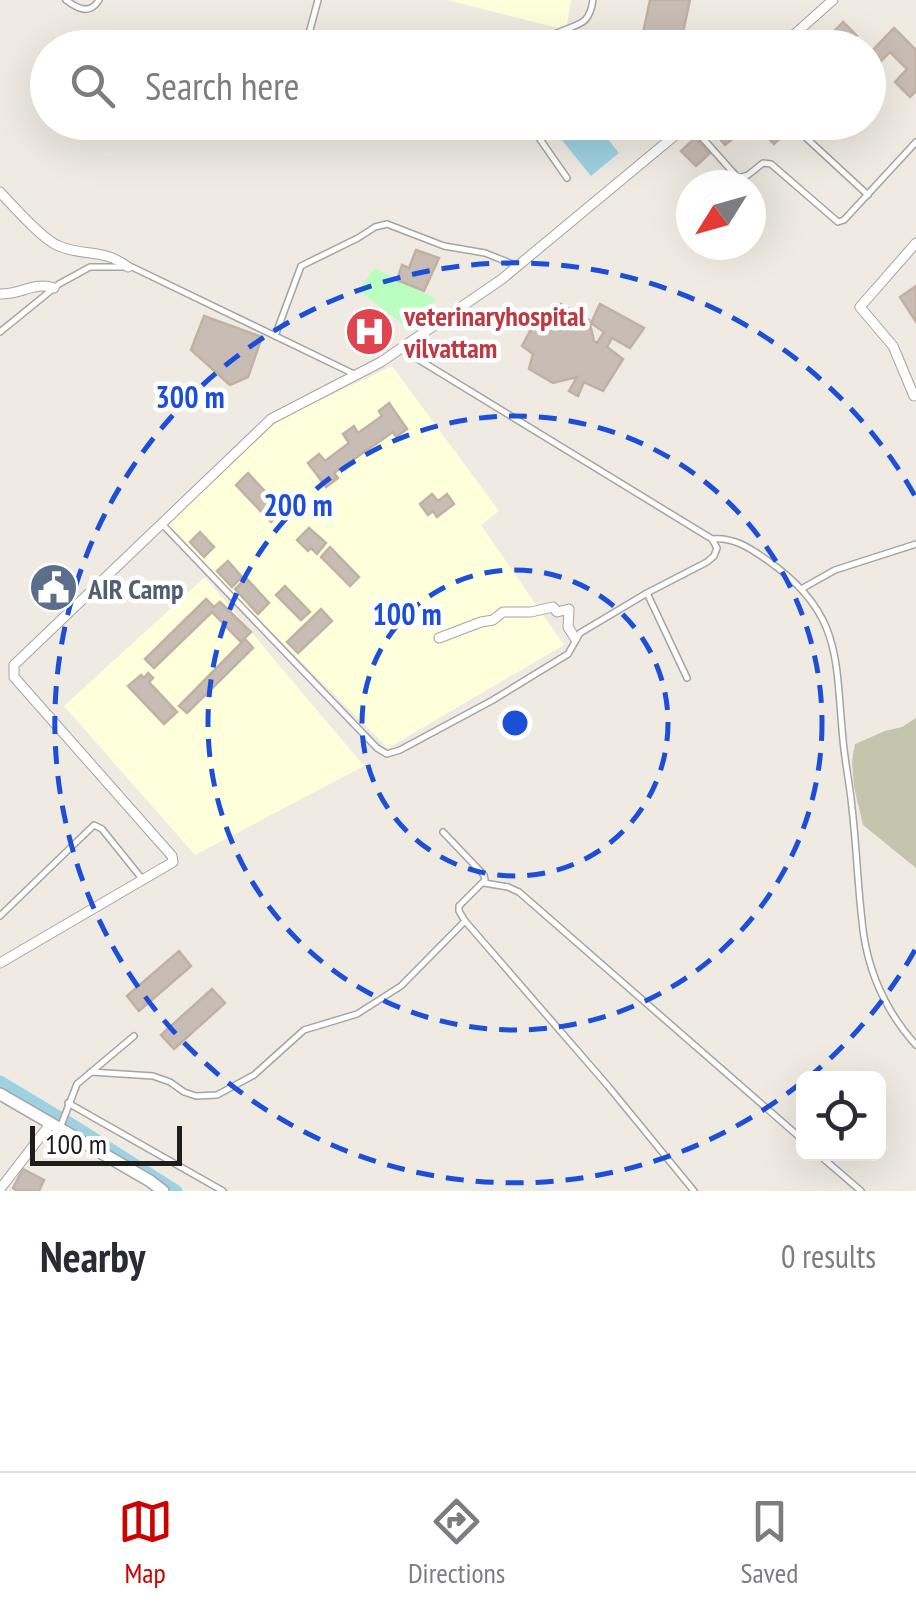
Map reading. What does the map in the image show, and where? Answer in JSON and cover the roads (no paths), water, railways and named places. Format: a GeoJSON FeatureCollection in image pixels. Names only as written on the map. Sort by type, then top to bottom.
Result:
{"type":"FeatureCollection","features":[{"type":"Feature","properties":{"kind":"street"},"geometry":{"type":"LineString","coordinates":[[800,30],[834,0]]}},
{"type":"Feature","properties":{"kind":"street"},"geometry":{"type":"LineString","coordinates":[[0,963],[172,862],[172,856],[12,673],[14,665],[271,419],[401,348],[518,266],[670,140]]}},
{"type":"Feature","properties":{"kind":"street"},"geometry":{"type":"LineString","coordinates":[[0,192],[57,246],[106,254],[128,267]]}},
{"type":"Feature","properties":{"kind":"street"},"geometry":{"type":"LineString","coordinates":[[914,396],[893,346],[860,307],[916,243]]}},
{"type":"Feature","properties":{"kind":"street"},"geometry":{"type":"LineString","coordinates":[[0,294],[43,285],[54,288]]}},
{"type":"Feature","properties":{"kind":"street"},"geometry":{"type":"LineString","coordinates":[[439,638],[493,620],[503,612],[553,607],[557,612],[569,609],[568,626],[576,638]]}},
{"type":"Feature","properties":{"kind":"street"},"geometry":{"type":"LineString","coordinates":[[0,1094],[163,1191]]}},
{"type":"Feature","properties":{"kind":"street"},"geometry":{"type":"LineString","coordinates":[[0,1189],[55,1125]]}},
{"type":"Feature","properties":{"kind":"lane"},"geometry":{"type":"LineString","coordinates":[[66,0],[81,10],[95,7],[99,0]]}},
{"type":"Feature","properties":{"kind":"lane"},"geometry":{"type":"LineString","coordinates":[[310,30],[318,0]]}},
{"type":"Feature","properties":{"kind":"lane"},"geometry":{"type":"LineString","coordinates":[[564,30],[585,21],[593,0]]}},
{"type":"Feature","properties":{"kind":"lane"},"geometry":{"type":"LineString","coordinates":[[541,140],[567,178]]}},
{"type":"Feature","properties":{"kind":"lane"},"geometry":{"type":"LineString","coordinates":[[705,140],[734,175],[743,177],[764,163],[772,164],[838,222],[916,142]]}},
{"type":"Feature","properties":{"kind":"lane"},"geometry":{"type":"LineString","coordinates":[[809,140],[868,194]]}},
{"type":"Feature","properties":{"kind":"lane"},"geometry":{"type":"LineString","coordinates":[[275,336],[301,266],[381,224],[393,224],[444,246],[485,253],[518,266]]}},
{"type":"Feature","properties":{"kind":"lane"},"geometry":{"type":"LineString","coordinates":[[0,332],[54,288],[90,267],[132,267],[357,375]]}},
{"type":"Feature","properties":{"kind":"lane"},"geometry":{"type":"LineString","coordinates":[[401,348],[712,539],[731,540],[753,550],[802,588],[828,630],[838,666],[842,740],[864,939],[887,1007],[916,1045]]}},
{"type":"Feature","properties":{"kind":"lane"},"geometry":{"type":"LineString","coordinates":[[161,523],[387,754],[492,700],[568,654],[580,633],[707,562],[716,548],[712,539]]}},
{"type":"Feature","properties":{"kind":"lane"},"geometry":{"type":"LineString","coordinates":[[802,588],[835,570],[916,544]]}},
{"type":"Feature","properties":{"kind":"lane"},"geometry":{"type":"LineString","coordinates":[[647,593],[687,678]]}},
{"type":"Feature","properties":{"kind":"lane"},"geometry":{"type":"LineString","coordinates":[[0,916],[94,825],[102,829],[142,880]]}},
{"type":"Feature","properties":{"kind":"lane"},"geometry":{"type":"LineString","coordinates":[[443,832],[484,875],[484,883],[459,906],[459,912],[694,1191]]}},
{"type":"Feature","properties":{"kind":"lane"},"geometry":{"type":"LineString","coordinates":[[484,883],[519,892],[796,1134]]}},
{"type":"Feature","properties":{"kind":"lane"},"geometry":{"type":"LineString","coordinates":[[91,1072],[153,1076],[196,1096],[217,1095],[254,1075],[304,1030],[357,1014],[401,986],[465,920]]}},
{"type":"Feature","properties":{"kind":"lane"},"geometry":{"type":"LineString","coordinates":[[55,1125],[77,1084],[134,1036]]}},
{"type":"Feature","properties":{"kind":"lane"},"geometry":{"type":"LineString","coordinates":[[68,1103],[223,1191]]}},
{"type":"Feature","properties":{"kind":"lane"},"geometry":{"type":"LineString","coordinates":[[826,1161],[861,1191]]}},
{"type":"Feature","properties":{"kind":"lane"},"geometry":{"type":"LineString","coordinates":[[140,1191],[150,1181]]}},
{"type":"Feature","properties":{"kind":"water"},"geometry":{"type":"Polygon","coordinates":[[[562,140],[609,140],[619,153],[591,176],[562,140]]]}},
{"type":"Feature","properties":{"kind":"waterway"},"geometry":{"type":"LineString","coordinates":[[0,1081],[60,1117]]}},
{"type":"Feature","properties":{"kind":"waterway"},"geometry":{"type":"LineString","coordinates":[[64,1119],[177,1191]]}},
{"type":"Feature","properties":{"kind":"place","name":"veterinaryhospital vilvattam"},"geometry":{"type":"Point","coordinates":[369,331]}},
{"type":"Feature","properties":{"kind":"place","name":"AIR Camp"},"geometry":{"type":"Point","coordinates":[53,588]}}]}
